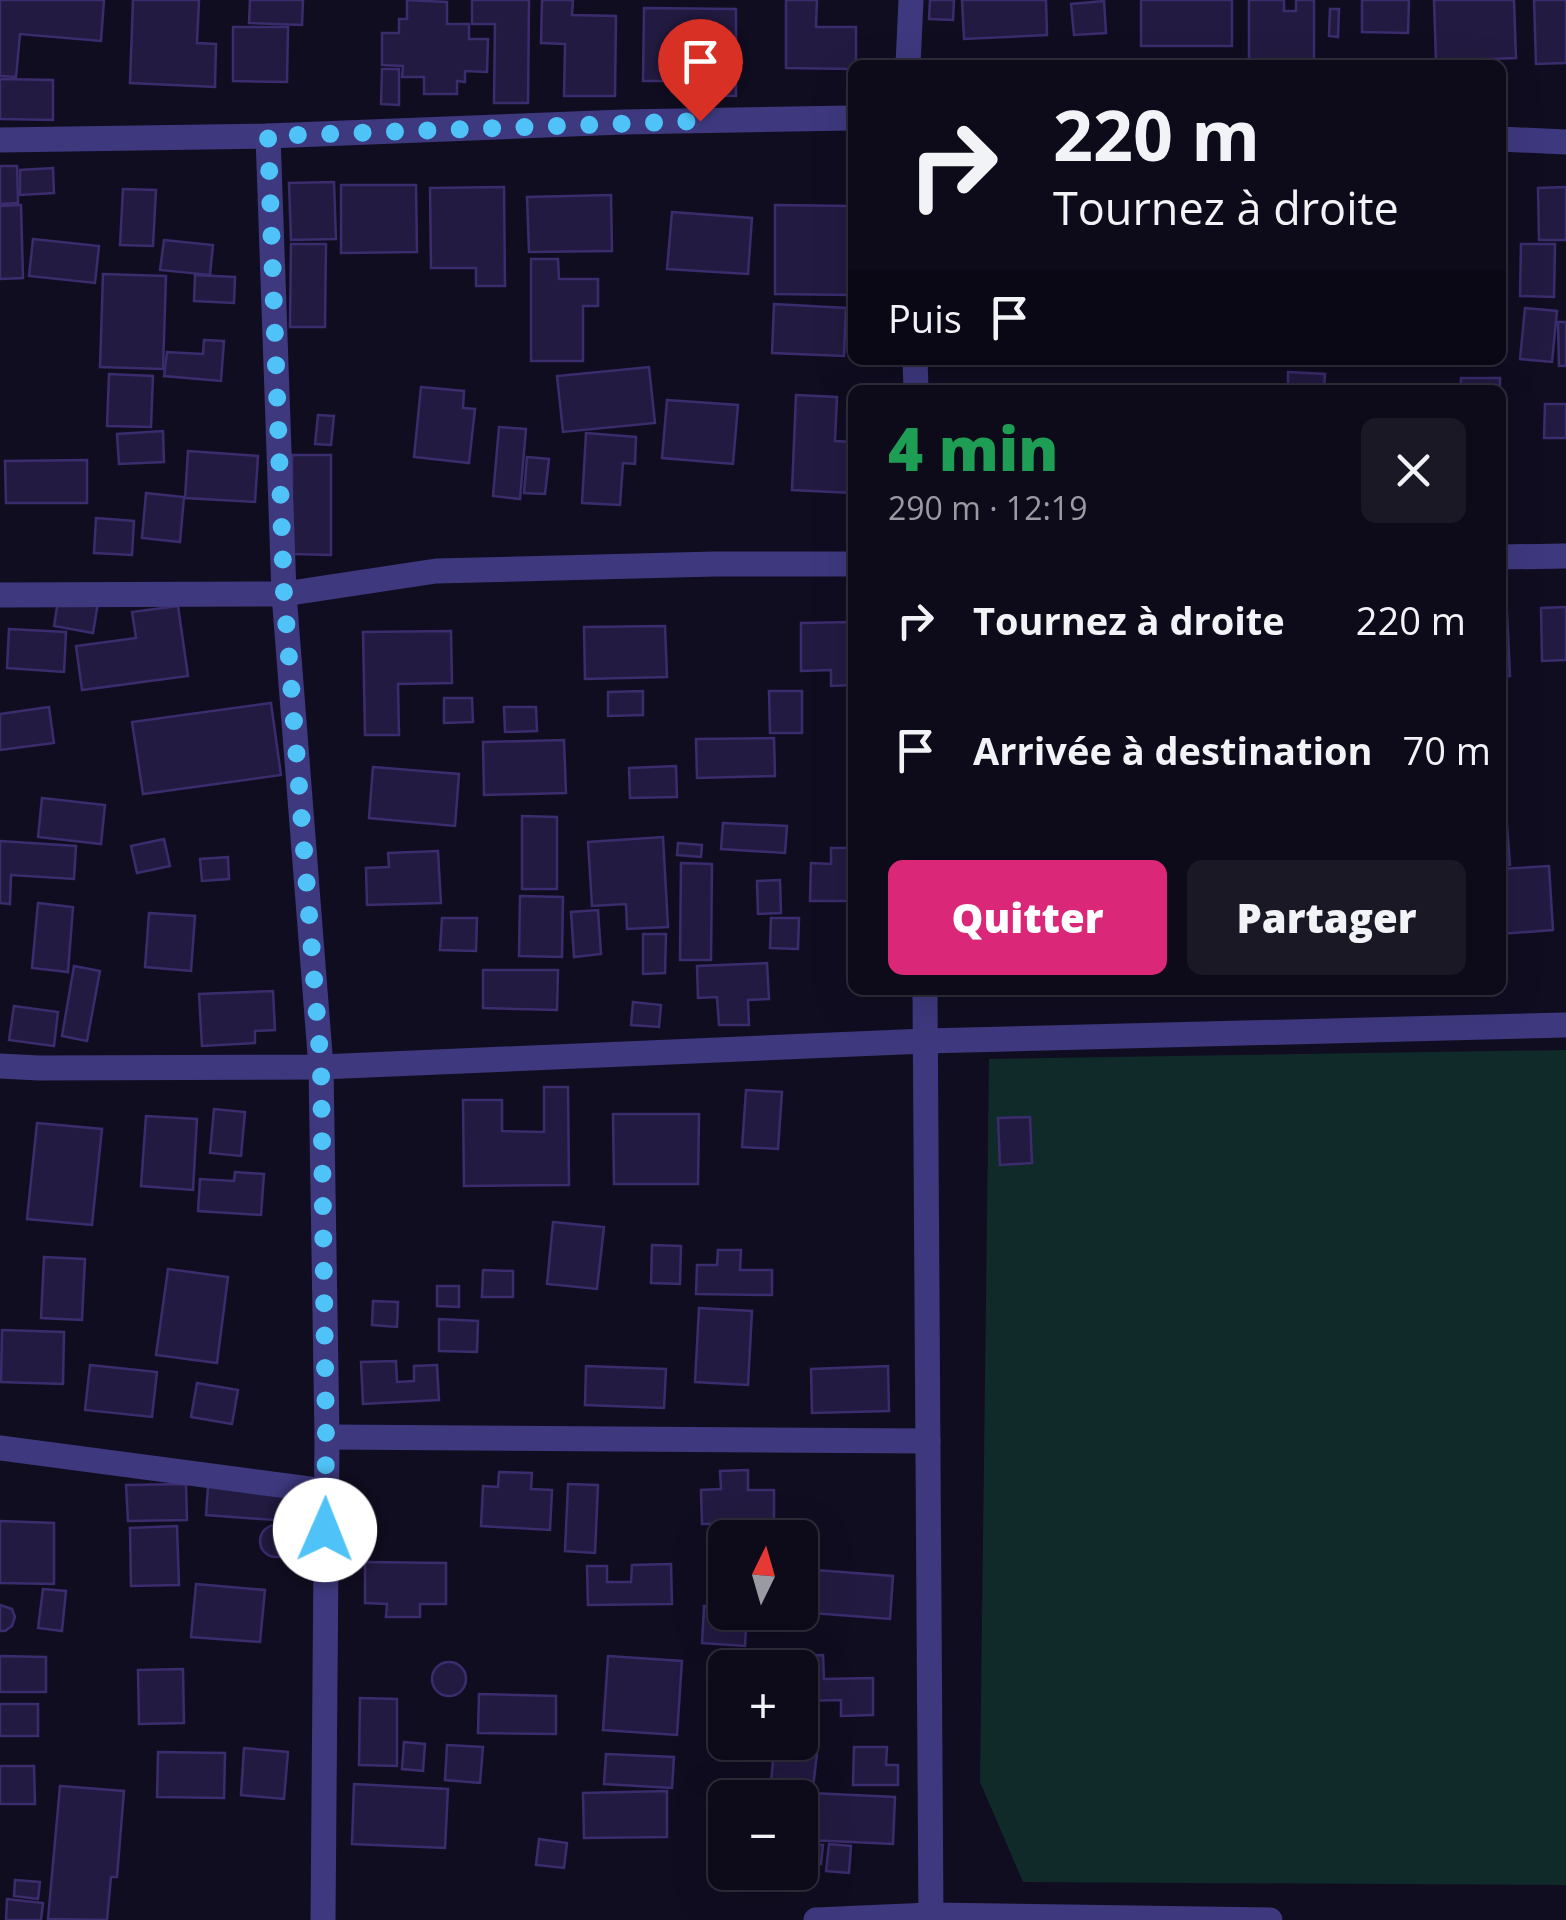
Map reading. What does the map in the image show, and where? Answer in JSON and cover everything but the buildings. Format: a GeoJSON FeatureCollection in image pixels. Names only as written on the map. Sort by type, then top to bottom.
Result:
{"type":"FeatureCollection","features":[{"type":"Feature","properties":{"kind":"street"},"geometry":{"type":"LineString","coordinates":[[908,60],[911,0]]}},
{"type":"Feature","properties":{"kind":"street"},"geometry":{"type":"LineString","coordinates":[[0,140],[848,118]]}},
{"type":"Feature","properties":{"kind":"street"},"geometry":{"type":"LineString","coordinates":[[268,136],[284,594],[321,1067],[326,1437],[323,1920]]}},
{"type":"Feature","properties":{"kind":"street"},"geometry":{"type":"LineString","coordinates":[[1506,139],[1566,142]]}},
{"type":"Feature","properties":{"kind":"street"},"geometry":{"type":"LineString","coordinates":[[1506,557],[1566,556]]}},
{"type":"Feature","properties":{"kind":"street"},"geometry":{"type":"LineString","coordinates":[[0,595],[284,594],[436,571],[848,564]]}},
{"type":"Feature","properties":{"kind":"street"},"geometry":{"type":"LineString","coordinates":[[925,995],[930,1917]]}},
{"type":"Feature","properties":{"kind":"street"},"geometry":{"type":"LineString","coordinates":[[0,1066],[321,1067],[925,1041],[1566,1025]]}},
{"type":"Feature","properties":{"kind":"street"},"geometry":{"type":"LineString","coordinates":[[326,1437],[928,1441]]}},
{"type":"Feature","properties":{"kind":"street"},"geometry":{"type":"LineString","coordinates":[[0,1448],[326,1491]]}},
{"type":"Feature","properties":{"kind":"street"},"geometry":{"type":"LineString","coordinates":[[816,1920],[1270,1920]]}},
{"type":"Feature","properties":{"kind":"green space"},"geometry":{"type":"Polygon","coordinates":[[[1566,1050],[1566,1885],[1023,1882],[980,1782],[989,1059],[1566,1050]]]}},
{"type":"Feature","properties":{"kind":"route"},"geometry":{"type":"LineString","coordinates":[[325,1530],[321,1067],[284,594],[268,136],[700,121]]}}]}
